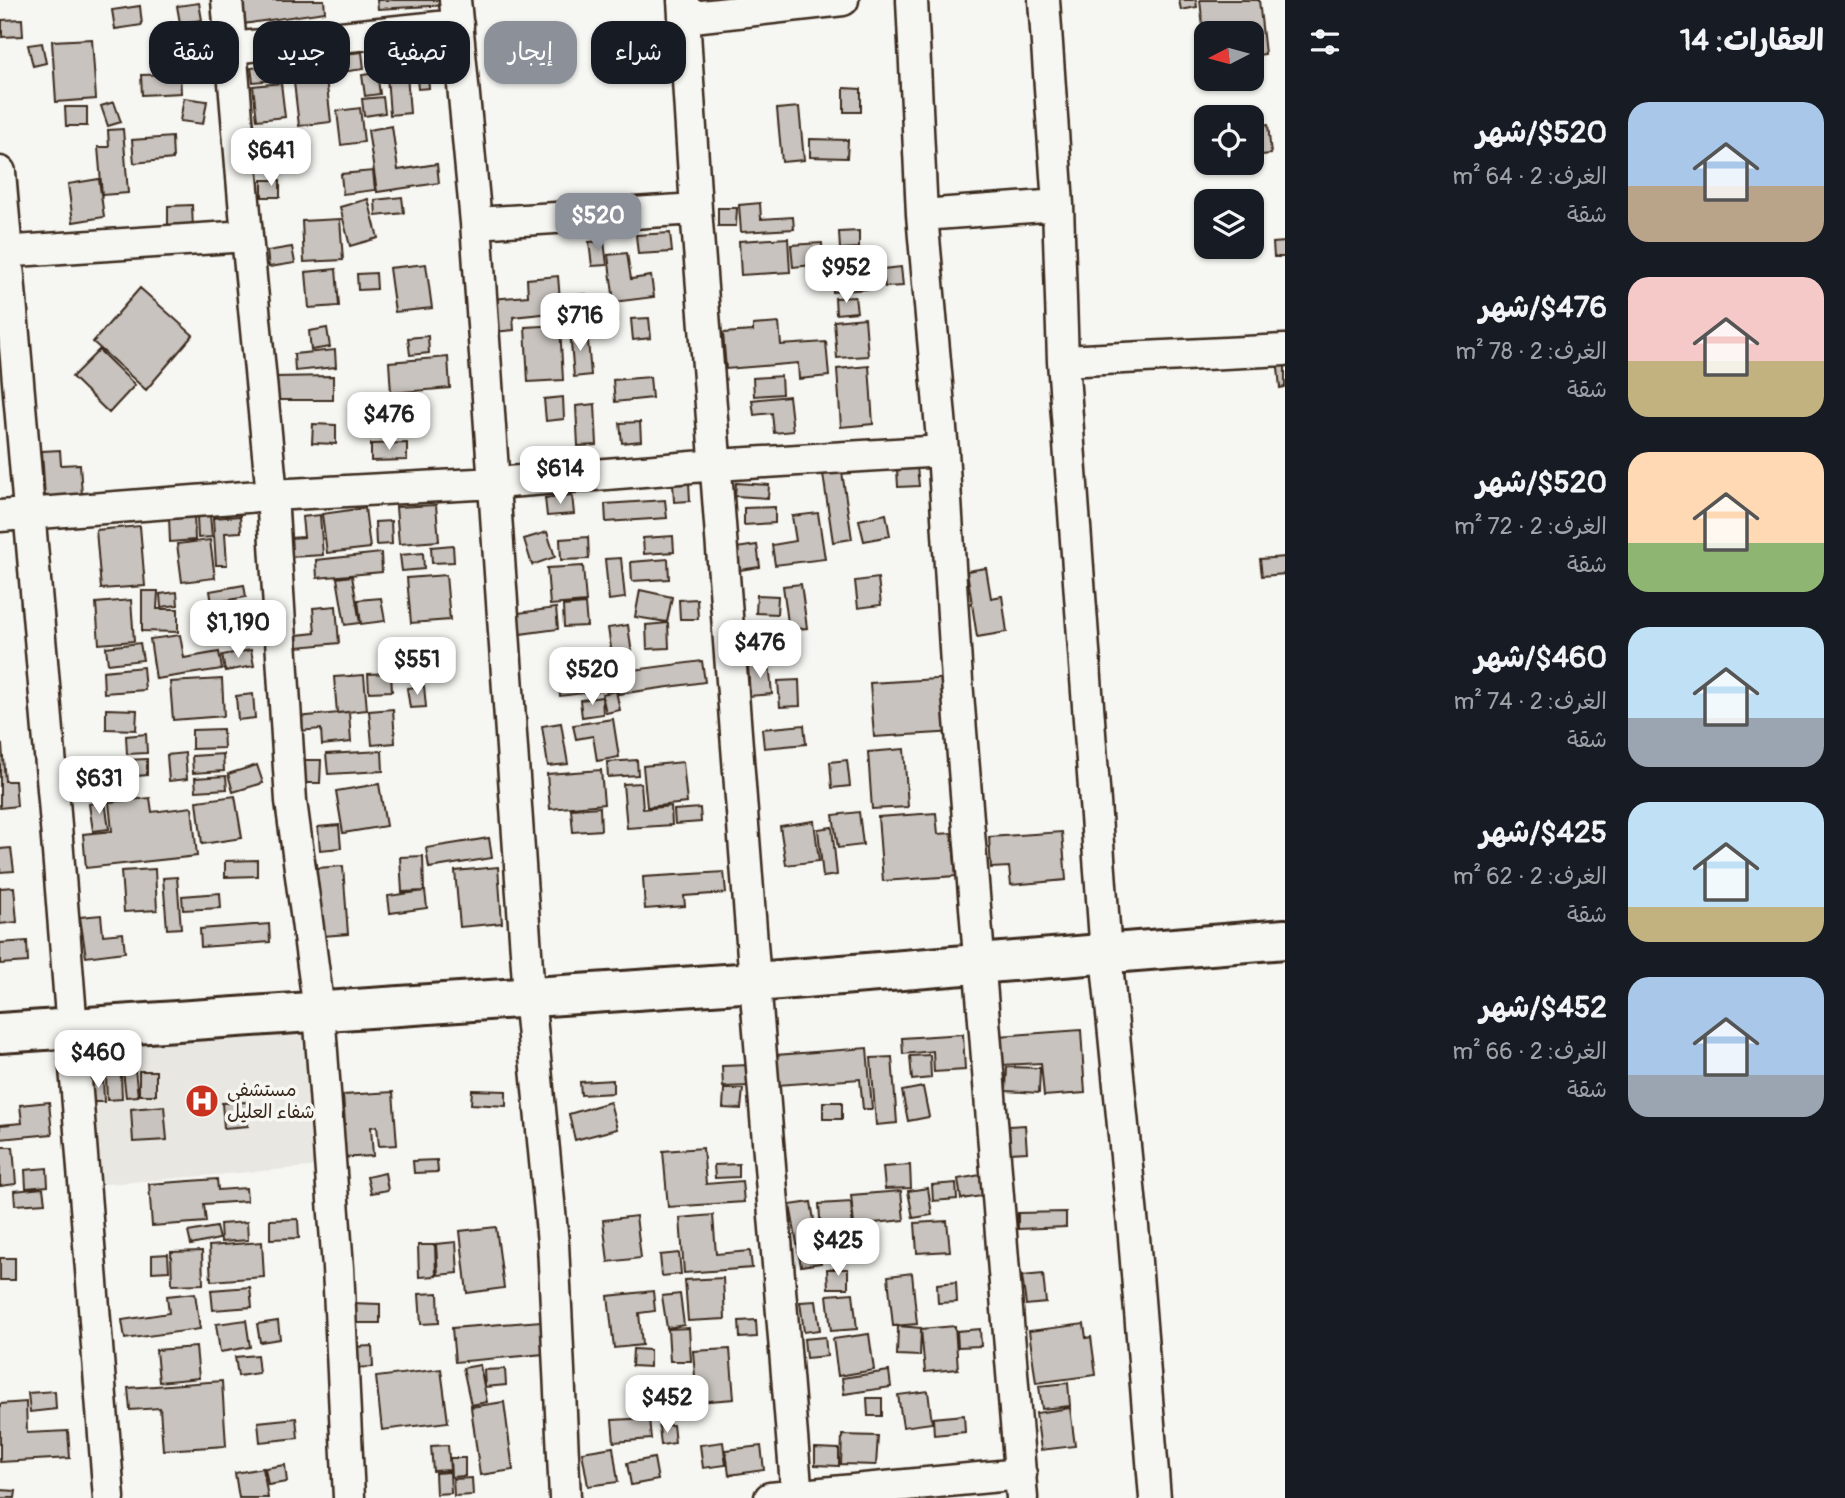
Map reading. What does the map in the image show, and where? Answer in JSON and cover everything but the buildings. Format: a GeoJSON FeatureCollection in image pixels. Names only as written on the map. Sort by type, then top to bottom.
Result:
{"type":"FeatureCollection","features":[{"type":"Feature","properties":{"kind":"street"},"geometry":{"type":"LineString","coordinates":[[227,0],[229,21]]}},
{"type":"Feature","properties":{"kind":"street"},"geometry":{"type":"LineString","coordinates":[[843,0],[683,9],[755,982],[788,1497],[1021,1486],[957,681],[943,451],[922,215],[912,0]]}},
{"type":"Feature","properties":{"kind":"street"},"geometry":{"type":"LineString","coordinates":[[1044,0],[1058,205],[1063,361],[1107,954],[1134,1237],[1154,1498]]}},
{"type":"Feature","properties":{"kind":"street"},"geometry":{"type":"LineString","coordinates":[[239,47],[456,12],[476,223],[529,996],[553,1243],[565,1498]]}},
{"type":"Feature","properties":{"kind":"street"},"geometry":{"type":"LineString","coordinates":[[234,84],[272,495],[291,801],[319,1011],[338,1268],[349,1498]]}},
{"type":"Feature","properties":{"kind":"street"},"geometry":{"type":"LineString","coordinates":[[0,172],[14,514],[54,801],[109,1498]]}},
{"type":"Feature","properties":{"kind":"street"},"geometry":{"type":"LineString","coordinates":[[922,215],[1058,205]]}},
{"type":"Feature","properties":{"kind":"street"},"geometry":{"type":"LineString","coordinates":[[476,223],[696,209]]}},
{"type":"Feature","properties":{"kind":"street"},"geometry":{"type":"LineString","coordinates":[[3,252],[247,236]]}},
{"type":"Feature","properties":{"kind":"street"},"geometry":{"type":"LineString","coordinates":[[1063,361],[1285,350]]}},
{"type":"Feature","properties":{"kind":"street"},"geometry":{"type":"LineString","coordinates":[[14,514],[943,451]]}},
{"type":"Feature","properties":{"kind":"street"},"geometry":{"type":"LineString","coordinates":[[0,1033],[755,982],[1285,940]]}},
{"type":"Feature","properties":{"kind":"shaded area","name":"مستشفى شفاء العليل"},"geometry":{"type":"Polygon","coordinates":[[[309,1017],[322,1166],[95,1185],[82,1037],[309,1017]]]}},
{"type":"Feature","properties":{"kind":"place","name":"مستشفى شفاء العليل"},"geometry":{"type":"Point","coordinates":[202,1101]}}]}
